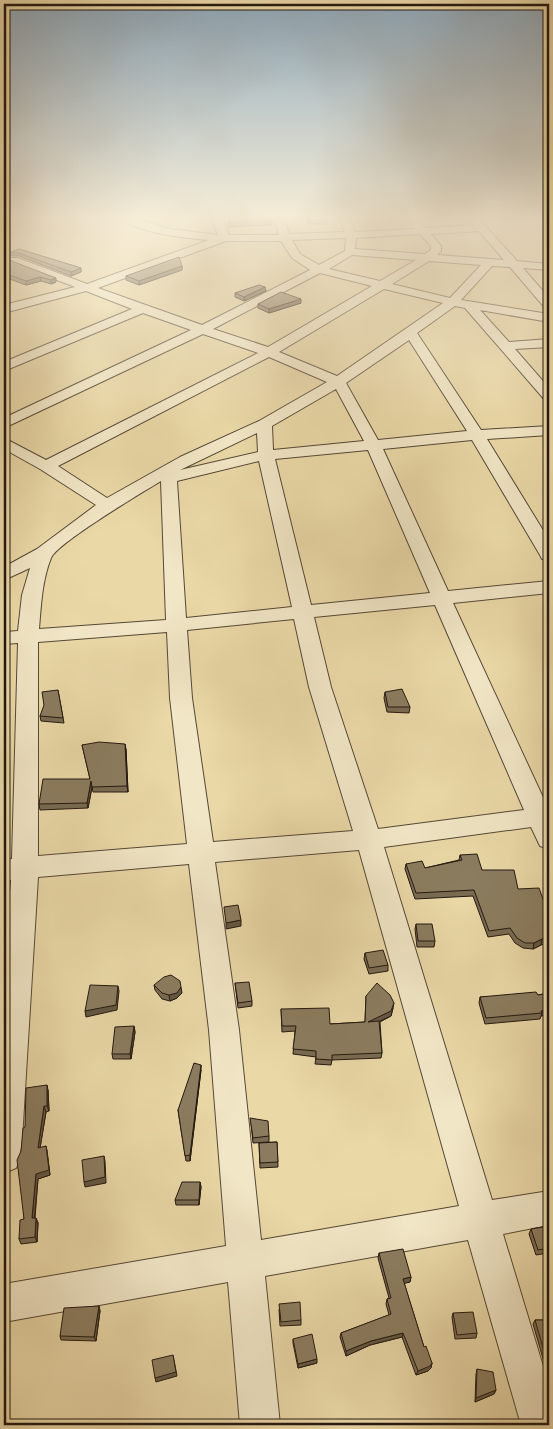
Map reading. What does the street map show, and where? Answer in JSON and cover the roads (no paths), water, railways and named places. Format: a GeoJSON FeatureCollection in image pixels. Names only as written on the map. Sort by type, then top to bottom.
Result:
{"type":"FeatureCollection","features":[{"type":"Feature","properties":{"kind":"street"},"geometry":{"type":"LineString","coordinates":[[14,869],[202,852],[369,841],[546,823],[441,599],[373,444],[339,382],[268,352],[201,330],[80,286]]}},
{"type":"Feature","properties":{"kind":"street"},"geometry":{"type":"LineString","coordinates":[[4,309],[92,286]]}},
{"type":"Feature","properties":{"kind":"street"},"geometry":{"type":"LineString","coordinates":[[4,424],[289,286]]}},
{"type":"Feature","properties":{"kind":"street"},"geometry":{"type":"LineString","coordinates":[[46,466],[268,352],[380,286],[470,306],[549,318]]}},
{"type":"Feature","properties":{"kind":"street"},"geometry":{"type":"LineString","coordinates":[[4,574],[43,553],[107,505],[158,480],[186,460],[264,424],[339,382],[453,302],[468,286]]}},
{"type":"Feature","properties":{"kind":"street"},"geometry":{"type":"LineString","coordinates":[[533,286],[549,304]]}},
{"type":"Feature","properties":{"kind":"street"},"geometry":{"type":"LineString","coordinates":[[470,306],[549,396]]}},
{"type":"Feature","properties":{"kind":"street"},"geometry":{"type":"LineString","coordinates":[[4,367],[143,309]]}},
{"type":"Feature","properties":{"kind":"street"},"geometry":{"type":"LineString","coordinates":[[410,332],[503,474],[549,555]]}},
{"type":"Feature","properties":{"kind":"street"},"geometry":{"type":"LineString","coordinates":[[506,346],[549,343]]}},
{"type":"Feature","properties":{"kind":"street"},"geometry":{"type":"LineString","coordinates":[[264,424],[266,455],[320,687],[369,841],[541,1425]]}},
{"type":"Feature","properties":{"kind":"street"},"geometry":{"type":"LineString","coordinates":[[158,480],[266,455],[476,434],[549,430]]}},
{"type":"Feature","properties":{"kind":"street"},"geometry":{"type":"LineString","coordinates":[[4,443],[46,466],[107,505]]}},
{"type":"Feature","properties":{"kind":"street"},"geometry":{"type":"LineString","coordinates":[[158,480],[169,514],[178,625],[181,698],[224,1030],[260,1425]]}},
{"type":"Feature","properties":{"kind":"street"},"geometry":{"type":"LineString","coordinates":[[4,1156],[14,869],[16,638],[32,595],[43,553]]}},
{"type":"Feature","properties":{"kind":"street"},"geometry":{"type":"LineString","coordinates":[[16,638],[178,625],[549,587]]}},
{"type":"Feature","properties":{"kind":"street"},"geometry":{"type":"LineString","coordinates":[[4,1303],[245,1259],[549,1208]]}}]}
